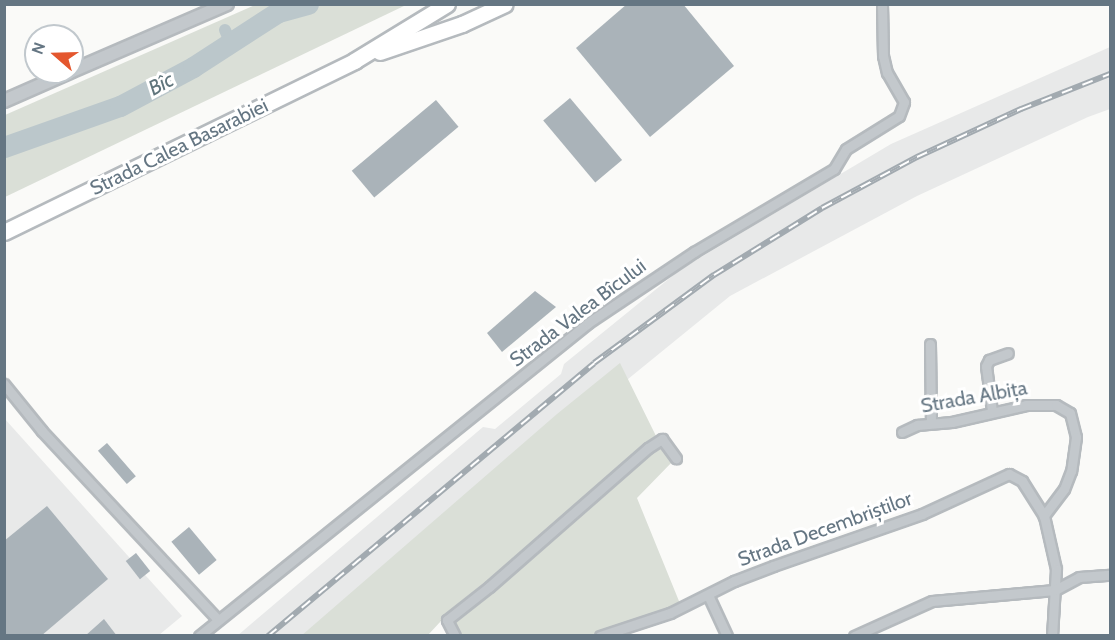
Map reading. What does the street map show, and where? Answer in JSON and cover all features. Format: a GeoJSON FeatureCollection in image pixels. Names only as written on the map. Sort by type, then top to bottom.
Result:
{"type":"FeatureCollection","features":[{"type":"Feature","properties":{"kind":"main road","name":"Strada Calea Basarabiei"},"geometry":{"type":"LineString","coordinates":[[4,232],[354,61],[447,4]]}},
{"type":"Feature","properties":{"kind":"main road","name":"Strada Calea Basarabiei"},"geometry":{"type":"LineString","coordinates":[[354,61],[462,24],[505,4]]}},
{"type":"Feature","properties":{"kind":"street"},"geometry":{"type":"LineString","coordinates":[[84,66],[227,4]]}},
{"type":"Feature","properties":{"kind":"street","name":"Strada Valea Bîcului"},"geometry":{"type":"LineString","coordinates":[[199,636],[588,323],[694,252],[834,169],[846,149],[899,116],[904,102],[887,73],[883,56],[882,4]]}},
{"type":"Feature","properties":{"kind":"street"},"geometry":{"type":"LineString","coordinates":[[4,101],[43,84]]}},
{"type":"Feature","properties":{"kind":"street"},"geometry":{"type":"LineString","coordinates":[[930,344],[931,422]]}},
{"type":"Feature","properties":{"kind":"street"},"geometry":{"type":"LineString","coordinates":[[992,411],[986,366],[989,360],[1008,353]]}},
{"type":"Feature","properties":{"kind":"street"},"geometry":{"type":"LineString","coordinates":[[4,384],[42,431],[218,620]]}},
{"type":"Feature","properties":{"kind":"street","name":"Strada Albița"},"geometry":{"type":"LineString","coordinates":[[902,432],[931,422],[952,422],[992,411],[1048,404],[1061,406],[1072,417],[1076,437],[1071,471],[1064,489],[1044,516]]}},
{"type":"Feature","properties":{"kind":"street"},"geometry":{"type":"LineString","coordinates":[[455,636],[447,620],[489,587],[648,448],[662,439],[676,458]]}},
{"type":"Feature","properties":{"kind":"street","name":"Strada Decembriștilor"},"geometry":{"type":"LineString","coordinates":[[600,636],[670,613],[734,581],[773,566],[922,514],[1009,474],[1022,481],[1044,516]]}},
{"type":"Feature","properties":{"kind":"street"},"geometry":{"type":"LineString","coordinates":[[1044,516],[1055,557],[1052,636]]}},
{"type":"Feature","properties":{"kind":"street"},"geometry":{"type":"LineString","coordinates":[[854,636],[932,601],[1054,590],[1079,577],[1110,575]]}},
{"type":"Feature","properties":{"kind":"street"},"geometry":{"type":"LineString","coordinates":[[708,594],[727,636]]}},
{"type":"Feature","properties":{"kind":"shaded area"},"geometry":{"type":"Polygon","coordinates":[[[255,5],[406,5],[5,197],[5,115],[75,84],[84,84],[84,80],[255,5]]]}},
{"type":"Feature","properties":{"kind":"shaded area"},"geometry":{"type":"Polygon","coordinates":[[[1110,47],[1110,109],[917,196],[730,296],[402,563],[319,635],[237,636],[483,427],[495,429],[561,374],[564,364],[681,269],[891,144],[1110,47]]]}},
{"type":"Feature","properties":{"kind":"shaded area"},"geometry":{"type":"Polygon","coordinates":[[[620,363],[656,436],[441,621],[428,635],[301,636],[557,414],[620,363]]]}},
{"type":"Feature","properties":{"kind":"shaded area"},"geometry":{"type":"Polygon","coordinates":[[[4,418],[182,616],[159,635],[5,635],[4,418]]]}},
{"type":"Feature","properties":{"kind":"shaded area"},"geometry":{"type":"Polygon","coordinates":[[[659,445],[674,460],[637,498],[681,606],[595,635],[461,635],[453,619],[590,499],[659,445]]]}},
{"type":"Feature","properties":{"kind":"building"},"geometry":{"type":"Polygon","coordinates":[[[627,4],[683,4],[734,66],[650,137],[576,48],[627,4]]]}},
{"type":"Feature","properties":{"kind":"building"},"geometry":{"type":"Polygon","coordinates":[[[570,98],[622,160],[595,183],[543,120],[570,98]]]}},
{"type":"Feature","properties":{"kind":"building"},"geometry":{"type":"Polygon","coordinates":[[[436,100],[458,127],[374,198],[352,171],[436,100]]]}},
{"type":"Feature","properties":{"kind":"building"},"geometry":{"type":"Polygon","coordinates":[[[535,291],[556,307],[502,352],[487,333],[535,291]]]}},
{"type":"Feature","properties":{"kind":"building"},"geometry":{"type":"Polygon","coordinates":[[[107,443],[136,476],[127,484],[98,451],[107,443]]]}},
{"type":"Feature","properties":{"kind":"building"},"geometry":{"type":"Polygon","coordinates":[[[47,506],[108,579],[41,636],[4,636],[4,541],[47,506]]]}},
{"type":"Feature","properties":{"kind":"building"},"geometry":{"type":"Polygon","coordinates":[[[189,527],[217,560],[199,575],[171,542],[189,527]]]}},
{"type":"Feature","properties":{"kind":"building"},"geometry":{"type":"Polygon","coordinates":[[[136,553],[150,571],[140,579],[126,561],[136,553]]]}},
{"type":"Feature","properties":{"kind":"building"},"geometry":{"type":"Polygon","coordinates":[[[104,619],[117,636],[85,636],[104,619]]]}},
{"type":"Feature","properties":{"kind":"waterway","name":"Bîc"},"geometry":{"type":"LineString","coordinates":[[4,147],[120,106],[193,67],[278,12],[308,4]]}},
{"type":"Feature","properties":{"kind":"waterway"},"geometry":{"type":"LineString","coordinates":[[225,30],[230,42]]}},
{"type":"Feature","properties":{"kind":"railway"},"geometry":{"type":"LineString","coordinates":[[268,636],[594,363],[714,275],[822,208],[917,157],[1021,109],[1110,74]]}}]}
